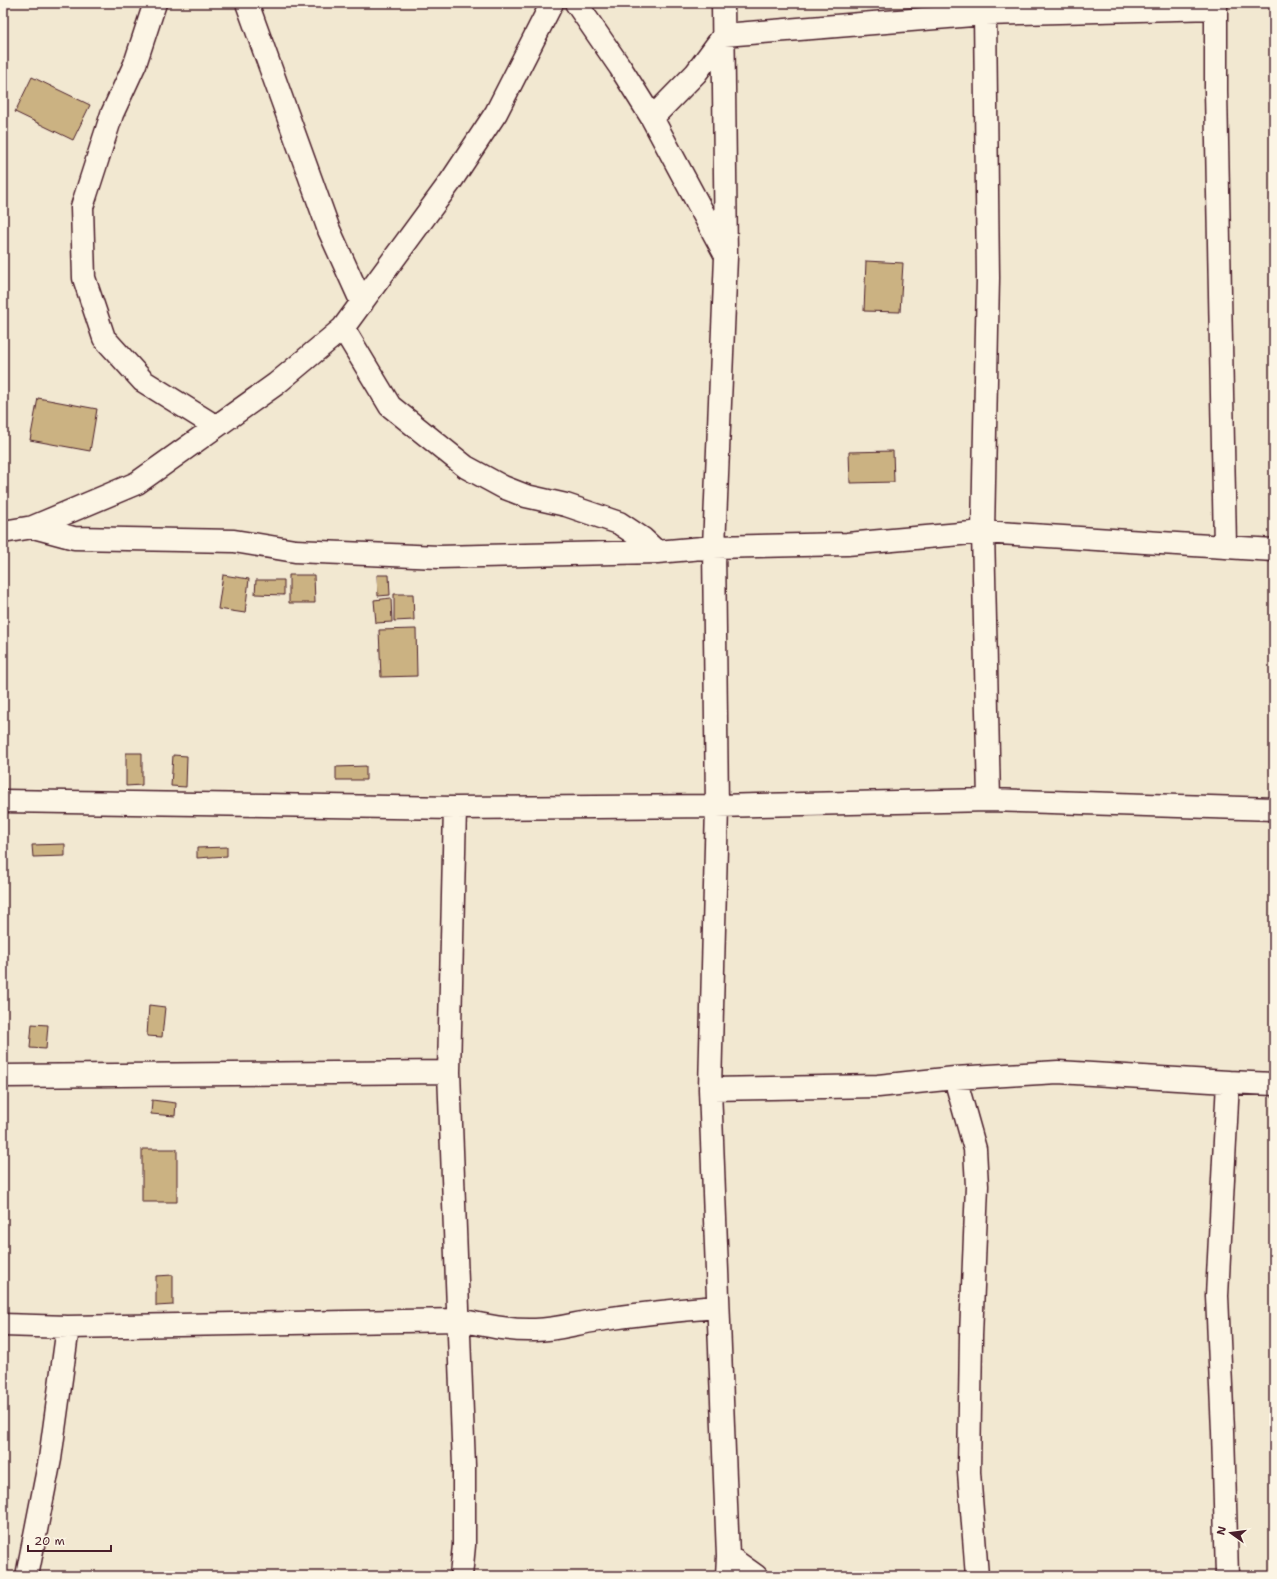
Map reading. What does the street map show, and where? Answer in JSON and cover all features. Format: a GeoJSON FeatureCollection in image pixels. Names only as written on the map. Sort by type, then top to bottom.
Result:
{"type":"FeatureCollection","features":[{"type":"Feature","properties":{"kind":"street"},"geometry":{"type":"LineString","coordinates":[[155,3],[135,64],[112,114],[82,206],[84,278],[104,338],[144,381],[215,426]]}},
{"type":"Feature","properties":{"kind":"street"},"geometry":{"type":"LineString","coordinates":[[247,3],[329,230],[362,303]]}},
{"type":"Feature","properties":{"kind":"street"},"geometry":{"type":"LineString","coordinates":[[3,532],[33,527],[137,483],[276,384],[343,328],[450,181],[496,113],[552,3]]}},
{"type":"Feature","properties":{"kind":"street"},"geometry":{"type":"LineString","coordinates":[[576,3],[620,67],[652,118],[726,257]]}},
{"type":"Feature","properties":{"kind":"street"},"geometry":{"type":"LineString","coordinates":[[723,3],[726,257],[714,547],[717,806],[710,1089],[717,1307],[728,1566],[756,1576]]}},
{"type":"Feature","properties":{"kind":"street"},"geometry":{"type":"LineString","coordinates":[[652,118],[696,73],[724,35],[985,14],[1216,6],[1216,91],[1225,546]]}},
{"type":"Feature","properties":{"kind":"street"},"geometry":{"type":"LineString","coordinates":[[985,14],[988,278],[983,532],[989,800]]}},
{"type":"Feature","properties":{"kind":"street"},"geometry":{"type":"LineString","coordinates":[[343,328],[390,406],[466,467],[503,487],[526,496],[566,505],[619,523],[643,539],[658,552]]}},
{"type":"Feature","properties":{"kind":"street"},"geometry":{"type":"LineString","coordinates":[[33,527],[74,538],[234,541],[295,551],[439,557],[658,552],[714,547],[847,544],[983,532],[1274,550]]}},
{"type":"Feature","properties":{"kind":"street"},"geometry":{"type":"LineString","coordinates":[[3,800],[455,808],[717,806],[989,800],[1274,809]]}},
{"type":"Feature","properties":{"kind":"street"},"geometry":{"type":"LineString","coordinates":[[455,808],[449,1072],[460,1320],[464,1466],[464,1546],[461,1576]]}},
{"type":"Feature","properties":{"kind":"street"},"geometry":{"type":"LineString","coordinates":[[3,1076],[449,1072]]}},
{"type":"Feature","properties":{"kind":"street"},"geometry":{"type":"LineString","coordinates":[[710,1089],[878,1086],[955,1078],[1058,1072],[1274,1084]]}},
{"type":"Feature","properties":{"kind":"street"},"geometry":{"type":"LineString","coordinates":[[955,1078],[975,1149],[976,1171],[975,1237],[970,1336],[969,1472],[977,1576]]}},
{"type":"Feature","properties":{"kind":"street"},"geometry":{"type":"LineString","coordinates":[[1227,1576],[1217,1296],[1228,1082]]}},
{"type":"Feature","properties":{"kind":"street"},"geometry":{"type":"LineString","coordinates":[[3,1325],[68,1327],[460,1320],[499,1328],[535,1330],[564,1327],[596,1320],[717,1307]]}},
{"type":"Feature","properties":{"kind":"street"},"geometry":{"type":"LineString","coordinates":[[27,1576],[50,1459],[68,1327]]}},
{"type":"Feature","properties":{"kind":"building"},"geometry":{"type":"Polygon","coordinates":[[[32,77],[90,105],[73,140],[15,112],[32,77]]]}},
{"type":"Feature","properties":{"kind":"building"},"geometry":{"type":"Polygon","coordinates":[[[866,261],[903,263],[900,312],[864,311],[866,261]]]}},
{"type":"Feature","properties":{"kind":"building"},"geometry":{"type":"Polygon","coordinates":[[[38,398],[97,409],[90,451],[30,440],[38,398]]]}},
{"type":"Feature","properties":{"kind":"building"},"geometry":{"type":"Polygon","coordinates":[[[893,451],[894,482],[850,483],[849,452],[893,451]]]}},
{"type":"Feature","properties":{"kind":"building"},"geometry":{"type":"Polygon","coordinates":[[[223,575],[249,579],[245,613],[218,609],[223,575]]]}},
{"type":"Feature","properties":{"kind":"building"},"geometry":{"type":"Polygon","coordinates":[[[289,575],[314,575],[315,603],[289,603],[289,575]]]}},
{"type":"Feature","properties":{"kind":"building"},"geometry":{"type":"Polygon","coordinates":[[[377,575],[389,575],[390,595],[378,596],[377,575]]]}},
{"type":"Feature","properties":{"kind":"building"},"geometry":{"type":"Polygon","coordinates":[[[256,580],[284,580],[284,595],[255,594],[256,580]]]}},
{"type":"Feature","properties":{"kind":"building"},"geometry":{"type":"Polygon","coordinates":[[[394,594],[413,594],[414,620],[394,621],[394,594]]]}},
{"type":"Feature","properties":{"kind":"building"},"geometry":{"type":"Polygon","coordinates":[[[391,598],[392,622],[376,623],[374,600],[391,598]]]}},
{"type":"Feature","properties":{"kind":"building"},"geometry":{"type":"Polygon","coordinates":[[[416,629],[417,676],[381,677],[379,630],[416,629]]]}},
{"type":"Feature","properties":{"kind":"building"},"geometry":{"type":"Polygon","coordinates":[[[126,753],[142,753],[142,785],[126,786],[126,753]]]}},
{"type":"Feature","properties":{"kind":"building"},"geometry":{"type":"Polygon","coordinates":[[[173,755],[187,756],[186,787],[171,786],[173,755]]]}},
{"type":"Feature","properties":{"kind":"building"},"geometry":{"type":"Polygon","coordinates":[[[366,766],[366,780],[336,780],[336,767],[366,766]]]}},
{"type":"Feature","properties":{"kind":"building"},"geometry":{"type":"Polygon","coordinates":[[[65,844],[65,856],[33,857],[32,845],[65,844]]]}},
{"type":"Feature","properties":{"kind":"building"},"geometry":{"type":"Polygon","coordinates":[[[227,847],[227,856],[197,858],[197,848],[227,847]]]}},
{"type":"Feature","properties":{"kind":"building"},"geometry":{"type":"Polygon","coordinates":[[[149,1005],[165,1007],[162,1037],[147,1036],[149,1005]]]}},
{"type":"Feature","properties":{"kind":"building"},"geometry":{"type":"Polygon","coordinates":[[[32,1024],[48,1025],[46,1049],[30,1048],[32,1024]]]}},
{"type":"Feature","properties":{"kind":"building"},"geometry":{"type":"Polygon","coordinates":[[[152,1100],[176,1103],[175,1116],[151,1114],[152,1100]]]}},
{"type":"Feature","properties":{"kind":"building"},"geometry":{"type":"Polygon","coordinates":[[[142,1149],[177,1149],[177,1202],[142,1202],[142,1149]]]}},
{"type":"Feature","properties":{"kind":"building"},"geometry":{"type":"Polygon","coordinates":[[[173,1275],[173,1305],[156,1306],[156,1276],[173,1275]]]}}]}
